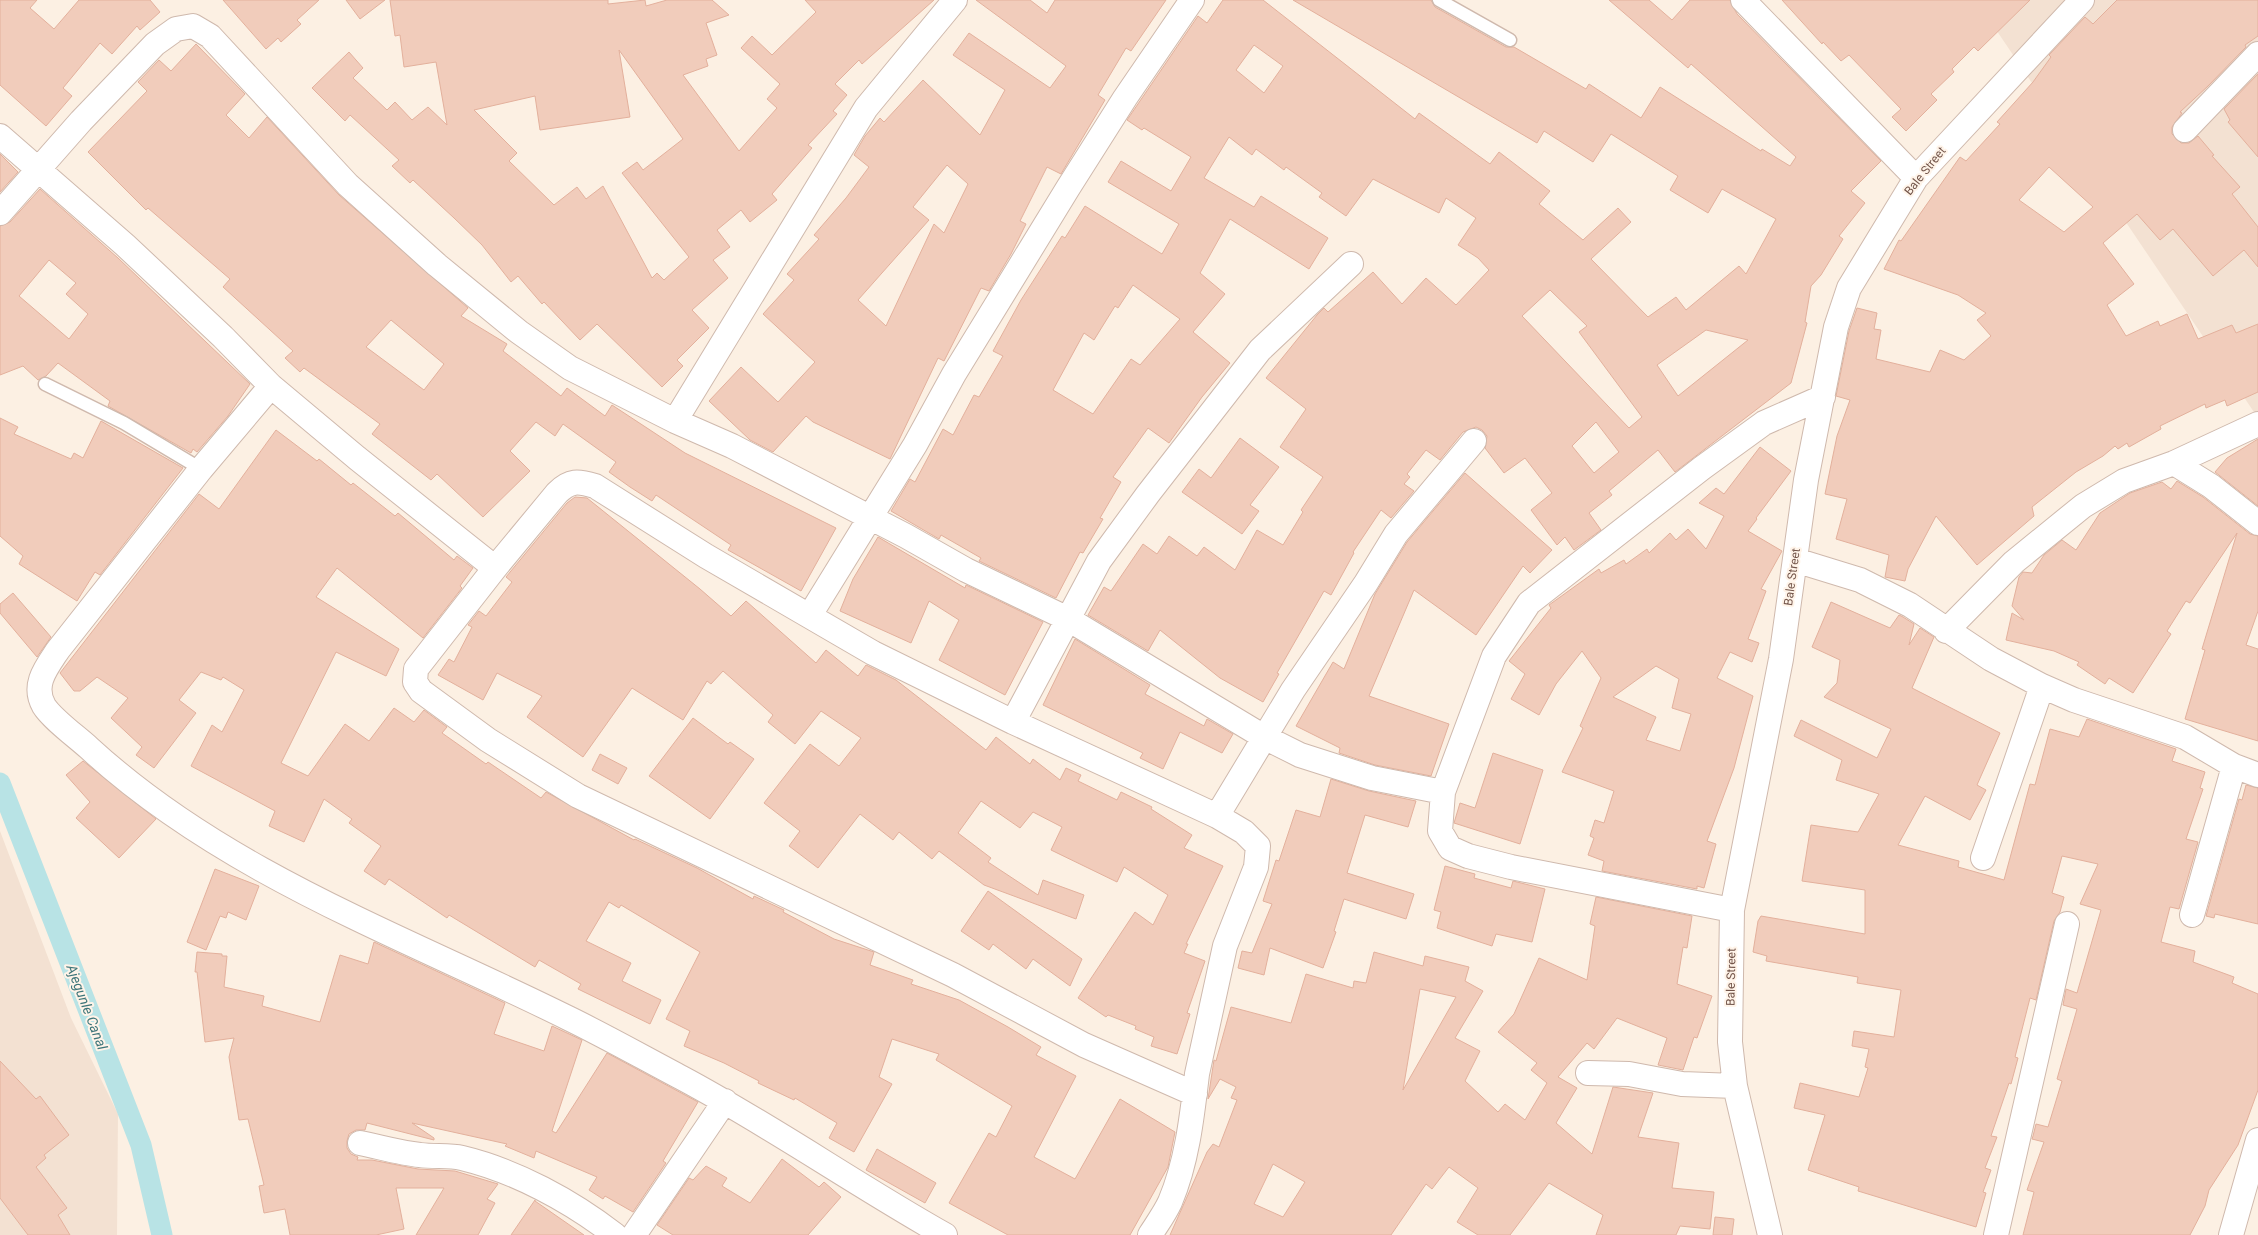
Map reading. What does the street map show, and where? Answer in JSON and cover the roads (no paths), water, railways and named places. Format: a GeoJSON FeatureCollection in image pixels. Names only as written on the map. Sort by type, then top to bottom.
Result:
{"type":"FeatureCollection","features":[{"type":"Feature","properties":{"kind":"street"},"geometry":{"type":"LineString","coordinates":[[675,421],[866,108],[955,0]]}},
{"type":"Feature","properties":{"kind":"street"},"geometry":{"type":"LineString","coordinates":[[810,614],[915,445],[954,374],[1068,188],[1192,0]]}},
{"type":"Feature","properties":{"kind":"street","name":"Bale Street"},"geometry":{"type":"LineString","coordinates":[[1770,1235],[1735,1086],[1730,1042],[1732,910],[1782,659],[1806,480],[1836,327],[1849,288],[1916,178],[2082,0]]}},
{"type":"Feature","properties":{"kind":"street"},"geometry":{"type":"LineString","coordinates":[[1749,2],[1916,178]]}},
{"type":"Feature","properties":{"kind":"street"},"geometry":{"type":"LineString","coordinates":[[0,213],[81,121],[155,44],[176,29],[193,26],[210,36],[348,185],[437,265],[519,332],[570,368],[675,421],[732,446],[966,570],[1068,619],[1264,738],[1300,755],[1372,778],[1443,792]]}},
{"type":"Feature","properties":{"kind":"street"},"geometry":{"type":"LineString","coordinates":[[2184,130],[2258,54]]}},
{"type":"Feature","properties":{"kind":"street"},"geometry":{"type":"LineString","coordinates":[[0,136],[40,169],[132,252],[271,386],[357,458],[495,568]]}},
{"type":"Feature","properties":{"kind":"street"},"geometry":{"type":"LineString","coordinates":[[1014,722],[1099,561],[1194,432],[1260,350],[1351,264]]}},
{"type":"Feature","properties":{"kind":"street"},"geometry":{"type":"LineString","coordinates":[[271,386],[201,469],[44,671],[38,688],[45,707],[112,769],[163,808],[293,887],[568,1018],[725,1101],[896,1207],[946,1235]]}},
{"type":"Feature","properties":{"kind":"street"},"geometry":{"type":"LineString","coordinates":[[1732,910],[1511,867],[1468,856],[1450,848],[1440,831],[1443,792],[1494,656],[1529,603],[1702,468],[1764,423],[1823,397]]}},
{"type":"Feature","properties":{"kind":"street"},"geometry":{"type":"LineString","coordinates":[[1946,631],[2014,562],[2083,506],[2124,481],[2174,463],[2258,424]]}},
{"type":"Feature","properties":{"kind":"street"},"geometry":{"type":"LineString","coordinates":[[1217,816],[1264,738],[1396,534],[1474,441]]}},
{"type":"Feature","properties":{"kind":"street"},"geometry":{"type":"LineString","coordinates":[[2174,463],[2211,486],[2258,524]]}},
{"type":"Feature","properties":{"kind":"street"},"geometry":{"type":"LineString","coordinates":[[1150,1235],[1169,1203],[1182,1168],[1207,1021],[1225,946],[1256,867],[1258,846],[1244,832],[1217,816],[1014,722],[873,653],[810,614],[706,556],[594,486],[578,481],[566,484],[558,493],[495,568],[416,669],[415,682],[421,692],[488,740],[578,796],[935,966],[1084,1045],[1194,1094]]}},
{"type":"Feature","properties":{"kind":"street"},"geometry":{"type":"LineString","coordinates":[[1795,560],[1860,580],[1910,605],[1946,631],[1991,659],[2042,686],[2074,700],[2185,737],[2234,766],[2258,775]]}},
{"type":"Feature","properties":{"kind":"street"},"geometry":{"type":"LineString","coordinates":[[1983,858],[2042,686]]}},
{"type":"Feature","properties":{"kind":"street"},"geometry":{"type":"LineString","coordinates":[[2192,915],[2234,766]]}},
{"type":"Feature","properties":{"kind":"street"},"geometry":{"type":"LineString","coordinates":[[1996,1235],[2067,924]]}},
{"type":"Feature","properties":{"kind":"street"},"geometry":{"type":"LineString","coordinates":[[1588,1074],[1629,1074],[1682,1084],[1735,1086]]}},
{"type":"Feature","properties":{"kind":"street"},"geometry":{"type":"LineString","coordinates":[[634,1235],[725,1101]]}},
{"type":"Feature","properties":{"kind":"street"},"geometry":{"type":"LineString","coordinates":[[2231,1235],[2258,1140]]}},
{"type":"Feature","properties":{"kind":"street"},"geometry":{"type":"LineString","coordinates":[[360,1143],[420,1155],[460,1157],[506,1171],[566,1203],[615,1235]]}},
{"type":"Feature","properties":{"kind":"lane"},"geometry":{"type":"LineString","coordinates":[[1439,0],[1510,40]]}},
{"type":"Feature","properties":{"kind":"lane"},"geometry":{"type":"LineString","coordinates":[[44,384],[124,423],[201,469]]}},
{"type":"Feature","properties":{"kind":"waterway","name":"Ajegunle Canal"},"geometry":{"type":"LineString","coordinates":[[0,783],[141,1145],[162,1235]]}}]}
